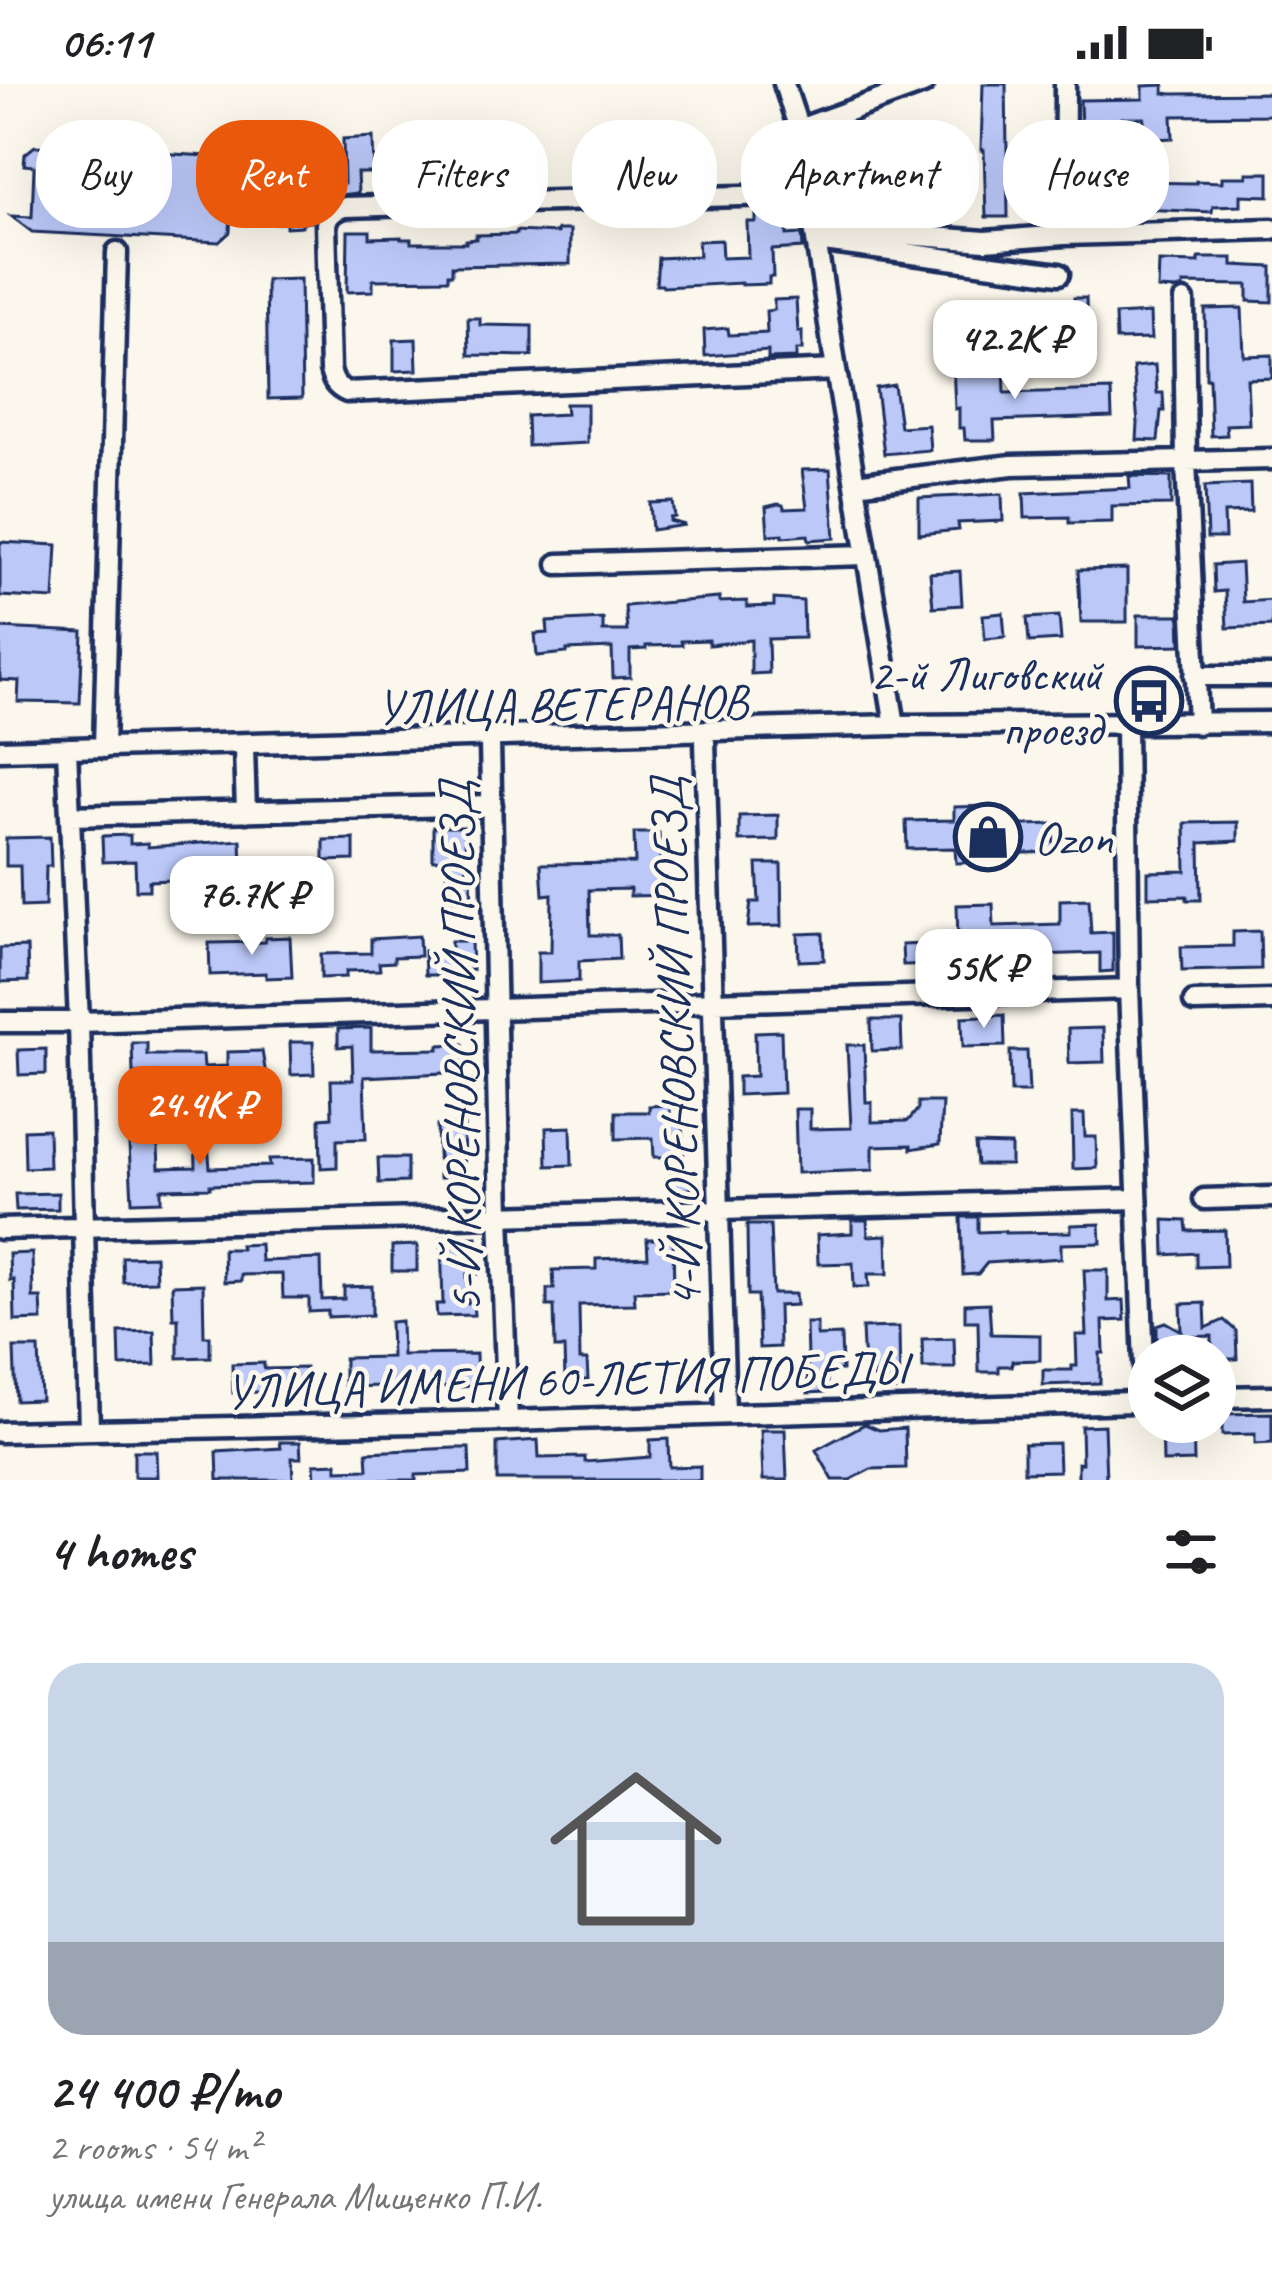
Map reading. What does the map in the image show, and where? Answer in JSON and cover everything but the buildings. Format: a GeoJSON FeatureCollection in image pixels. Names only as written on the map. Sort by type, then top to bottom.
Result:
{"type":"FeatureCollection","features":[{"type":"Feature","properties":{"kind":"street"},"geometry":{"type":"LineString","coordinates":[[784,84],[796,120]]}},
{"type":"Feature","properties":{"kind":"street"},"geometry":{"type":"LineString","coordinates":[[824,120],[923,84]]}},
{"type":"Feature","properties":{"kind":"street"},"geometry":{"type":"LineString","coordinates":[[1064,235],[1065,84]]}},
{"type":"Feature","properties":{"kind":"street"},"geometry":{"type":"LineString","coordinates":[[741,196],[335,210],[326,224],[333,381],[347,392],[836,370]]}},
{"type":"Feature","properties":{"kind":"street"},"geometry":{"type":"LineString","coordinates":[[815,228],[895,725]]}},
{"type":"Feature","properties":{"kind":"street"},"geometry":{"type":"LineString","coordinates":[[816,235],[985,241],[1272,229]]}},
{"type":"Feature","properties":{"kind":"street"},"geometry":{"type":"LineString","coordinates":[[816,235],[1059,274]]}},
{"type":"Feature","properties":{"kind":"street"},"geometry":{"type":"LineString","coordinates":[[104,748],[117,252]]}},
{"type":"Feature","properties":{"kind":"street"},"geometry":{"type":"LineString","coordinates":[[1184,301],[1198,724]]}},
{"type":"Feature","properties":{"kind":"street"},"geometry":{"type":"LineString","coordinates":[[854,484],[1012,465],[1272,459]]}},
{"type":"Feature","properties":{"kind":"street"},"geometry":{"type":"LineString","coordinates":[[558,565],[866,555]]}},
{"type":"Feature","properties":{"kind":"street"},"geometry":{"type":"LineString","coordinates":[[1195,676],[1272,676]]}},
{"type":"Feature","properties":{"kind":"street","name":"УЛИЦА ВЕТЕРАНОВ"},"geometry":{"type":"LineString","coordinates":[[67,752],[895,725],[1272,722]]}},
{"type":"Feature","properties":{"kind":"street"},"geometry":{"type":"LineString","coordinates":[[0,1229],[1137,1199],[1126,725]]}},
{"type":"Feature","properties":{"kind":"street","name":"УЛИЦА ВЕТЕРАНОВ"},"geometry":{"type":"LineString","coordinates":[[0,753],[705,741],[1126,725]]}},
{"type":"Feature","properties":{"kind":"street","name":"4-Й КОРЕНОВСКИЙ ПРОЕЗД"},"geometry":{"type":"LineString","coordinates":[[705,741],[725,1414]]}},
{"type":"Feature","properties":{"kind":"street","name":"5-Й КОРЕНОВСКИЙ ПРОЕЗД"},"geometry":{"type":"LineString","coordinates":[[490,743],[508,1421]]}},
{"type":"Feature","properties":{"kind":"street"},"geometry":{"type":"LineString","coordinates":[[244,748],[246,812]]}},
{"type":"Feature","properties":{"kind":"street"},"geometry":{"type":"LineString","coordinates":[[67,752],[89,1430]]}},
{"type":"Feature","properties":{"kind":"street"},"geometry":{"type":"LineString","coordinates":[[70,816],[492,805]]}},
{"type":"Feature","properties":{"kind":"street"},"geometry":{"type":"LineString","coordinates":[[0,1022],[1129,989]]}},
{"type":"Feature","properties":{"kind":"street"},"geometry":{"type":"LineString","coordinates":[[1194,1002],[1272,1000]]}},
{"type":"Feature","properties":{"kind":"street"},"geometry":{"type":"LineString","coordinates":[[1204,1199],[1272,1197]]}},
{"type":"Feature","properties":{"kind":"street","name":"УЛИЦА ИМЕНИ 60-ЛЕТИЯ ПОБЕДЫ"},"geometry":{"type":"LineString","coordinates":[[0,1432],[1133,1402],[1145,1389],[1137,1199]]}},
{"type":"Feature","properties":{"kind":"street"},"geometry":{"type":"LineString","coordinates":[[1236,1397],[1272,1396]]}},
{"type":"Feature","properties":{"kind":"place","name":"2-й Лиговский проезд"},"geometry":{"type":"Point","coordinates":[1149,701]}},
{"type":"Feature","properties":{"kind":"place","name":"Ozon"},"geometry":{"type":"Point","coordinates":[988,837]}}]}
